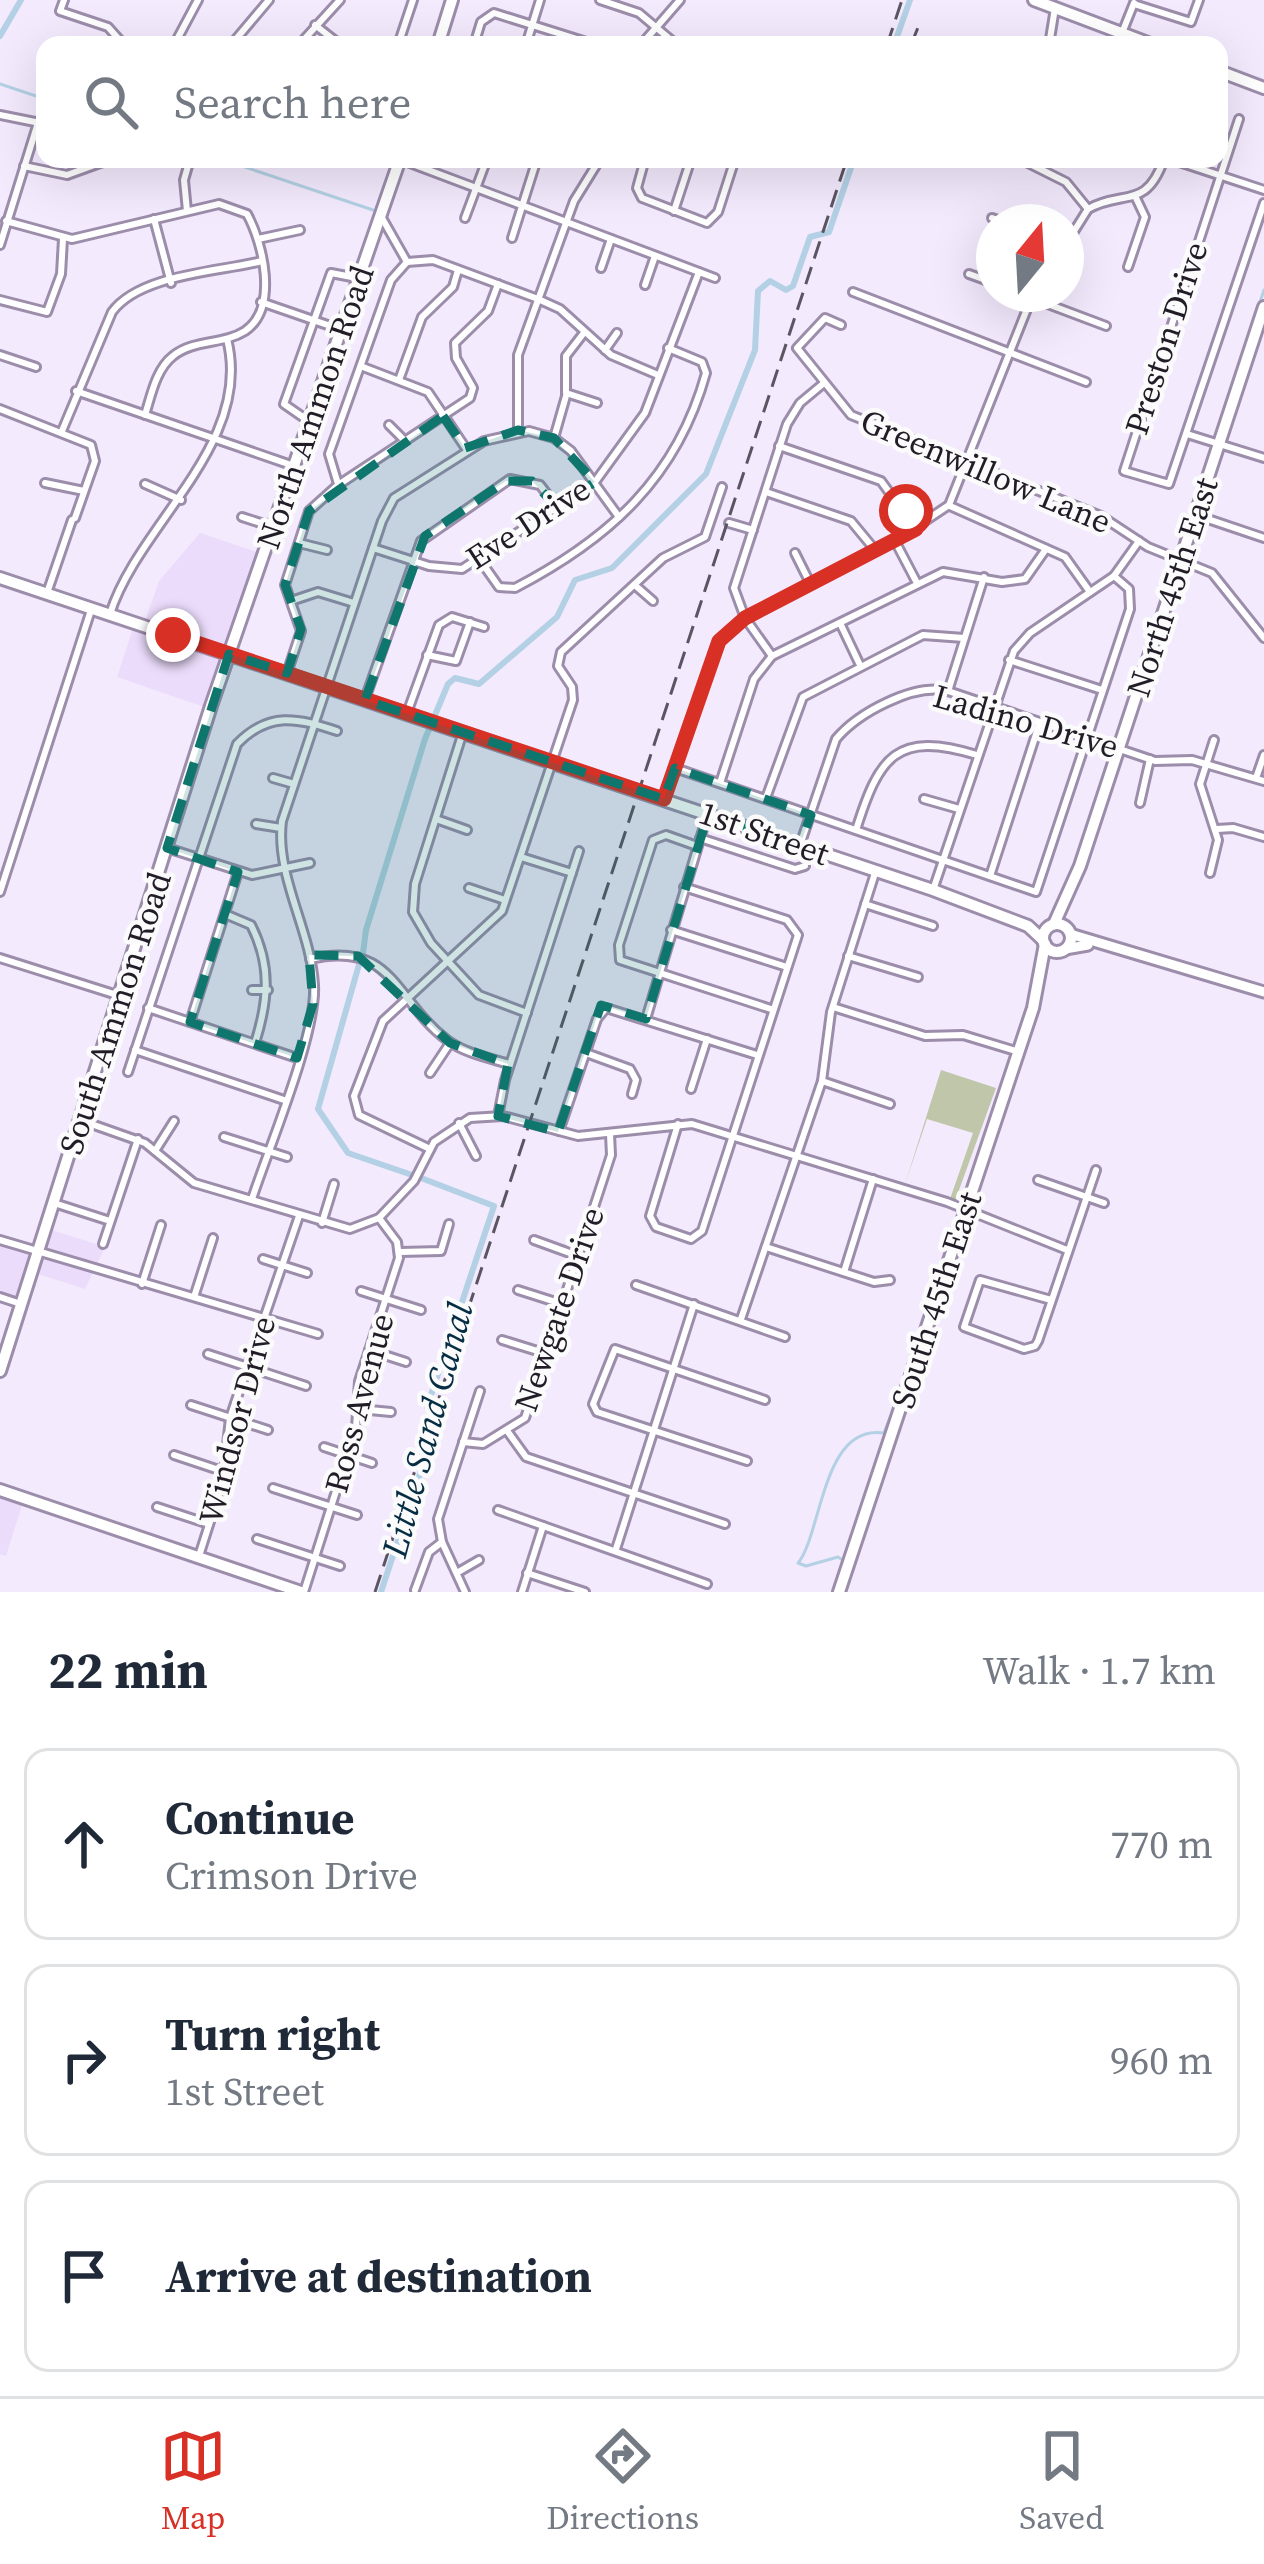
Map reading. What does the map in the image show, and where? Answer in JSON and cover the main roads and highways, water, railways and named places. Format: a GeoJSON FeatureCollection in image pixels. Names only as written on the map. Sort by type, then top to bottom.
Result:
{"type":"FeatureCollection","features":[{"type":"Feature","properties":{"kind":"main road"},"geometry":{"type":"LineString","coordinates":[[441,36],[452,0]]}},
{"type":"Feature","properties":{"kind":"main road"},"geometry":{"type":"LineString","coordinates":[[1034,0],[1130,36]]}},
{"type":"Feature","properties":{"kind":"main road"},"geometry":{"type":"LineString","coordinates":[[1228,74],[1264,88]]}},
{"type":"Feature","properties":{"kind":"main road","name":"North Ammon Road"},"geometry":{"type":"LineString","coordinates":[[229,654],[397,168]]}},
{"type":"Feature","properties":{"kind":"main road","name":"North 45th East"},"geometry":{"type":"LineString","coordinates":[[1044,942],[1080,866],[1264,308]]}},
{"type":"Feature","properties":{"kind":"main road","name":"1st Street"},"geometry":{"type":"LineString","coordinates":[[0,578],[982,907]]}},
{"type":"Feature","properties":{"kind":"main road","name":"South Ammon Road"},"geometry":{"type":"LineString","coordinates":[[0,1371],[4,1346],[39,1250],[229,654]]}},
{"type":"Feature","properties":{"kind":"main road","name":"North 45th East"},"geometry":{"type":"LineString","coordinates":[[1064,950],[1080,866]]}},
{"type":"Feature","properties":{"kind":"main road"},"geometry":{"type":"LineString","coordinates":[[982,907],[1069,932]]}},
{"type":"Feature","properties":{"kind":"main road"},"geometry":{"type":"LineString","coordinates":[[982,907],[1034,929],[1044,942],[1064,950]]}},
{"type":"Feature","properties":{"kind":"main road","name":"South 45th East"},"geometry":{"type":"LineString","coordinates":[[839,1592],[1033,1008],[1044,942]]}},
{"type":"Feature","properties":{"kind":"main road","name":"South 45th East"},"geometry":{"type":"LineString","coordinates":[[1033,1008],[1064,950]]}},
{"type":"Feature","properties":{"kind":"main road"},"geometry":{"type":"LineString","coordinates":[[0,1490],[302,1592]]}},
{"type":"Feature","properties":{"kind":"waterway"},"geometry":{"type":"LineString","coordinates":[[0,36],[21,0]]}},
{"type":"Feature","properties":{"kind":"waterway","name":"Little Sand Canal"},"geometry":{"type":"LineString","coordinates":[[897,36],[910,0]]}},
{"type":"Feature","properties":{"kind":"waterway"},"geometry":{"type":"LineString","coordinates":[[0,84],[36,96]]}},
{"type":"Feature","properties":{"kind":"waterway"},"geometry":{"type":"LineString","coordinates":[[248,168],[373,210]]}},
{"type":"Feature","properties":{"kind":"waterway","name":"Little Sand Canal"},"geometry":{"type":"LineString","coordinates":[[363,953],[425,739],[448,684],[455,678],[479,684],[557,617],[575,580],[612,568],[706,474],[755,350],[758,291],[770,281],[786,290],[793,286],[810,237],[829,232],[851,168]]}},
{"type":"Feature","properties":{"kind":"waterway"},"geometry":{"type":"LineString","coordinates":[[1259,305],[1264,290]]}},
{"type":"Feature","properties":{"kind":"waterway"},"geometry":{"type":"LineString","coordinates":[[1178,553],[1189,519]]}},
{"type":"Feature","properties":{"kind":"waterway"},"geometry":{"type":"LineString","coordinates":[[1075,864],[1089,822]]}},
{"type":"Feature","properties":{"kind":"waterway","name":"Little Sand Canal"},"geometry":{"type":"LineString","coordinates":[[360,961],[318,1109],[348,1153],[415,1176]]}},
{"type":"Feature","properties":{"kind":"waterway"},"geometry":{"type":"LineString","coordinates":[[1015,1046],[1025,1016]]}},
{"type":"Feature","properties":{"kind":"waterway","name":"Little Sand Canal"},"geometry":{"type":"LineString","coordinates":[[381,1592],[436,1425],[438,1413],[427,1407],[494,1206],[421,1178]]}},
{"type":"Feature","properties":{"kind":"waterway"},"geometry":{"type":"LineString","coordinates":[[919,1335],[960,1212]]}},
{"type":"Feature","properties":{"kind":"waterway"},"geometry":{"type":"LineString","coordinates":[[844,1561],[838,1557],[806,1566],[798,1563],[836,1462],[863,1435],[884,1433],[901,1389]]}},
{"type":"Feature","properties":{"kind":"railway"},"geometry":{"type":"LineString","coordinates":[[890,36],[902,0]]}},
{"type":"Feature","properties":{"kind":"railway"},"geometry":{"type":"LineString","coordinates":[[915,36],[921,20]]}},
{"type":"Feature","properties":{"kind":"railway"},"geometry":{"type":"LineString","coordinates":[[375,1592],[844,168]]}}]}
